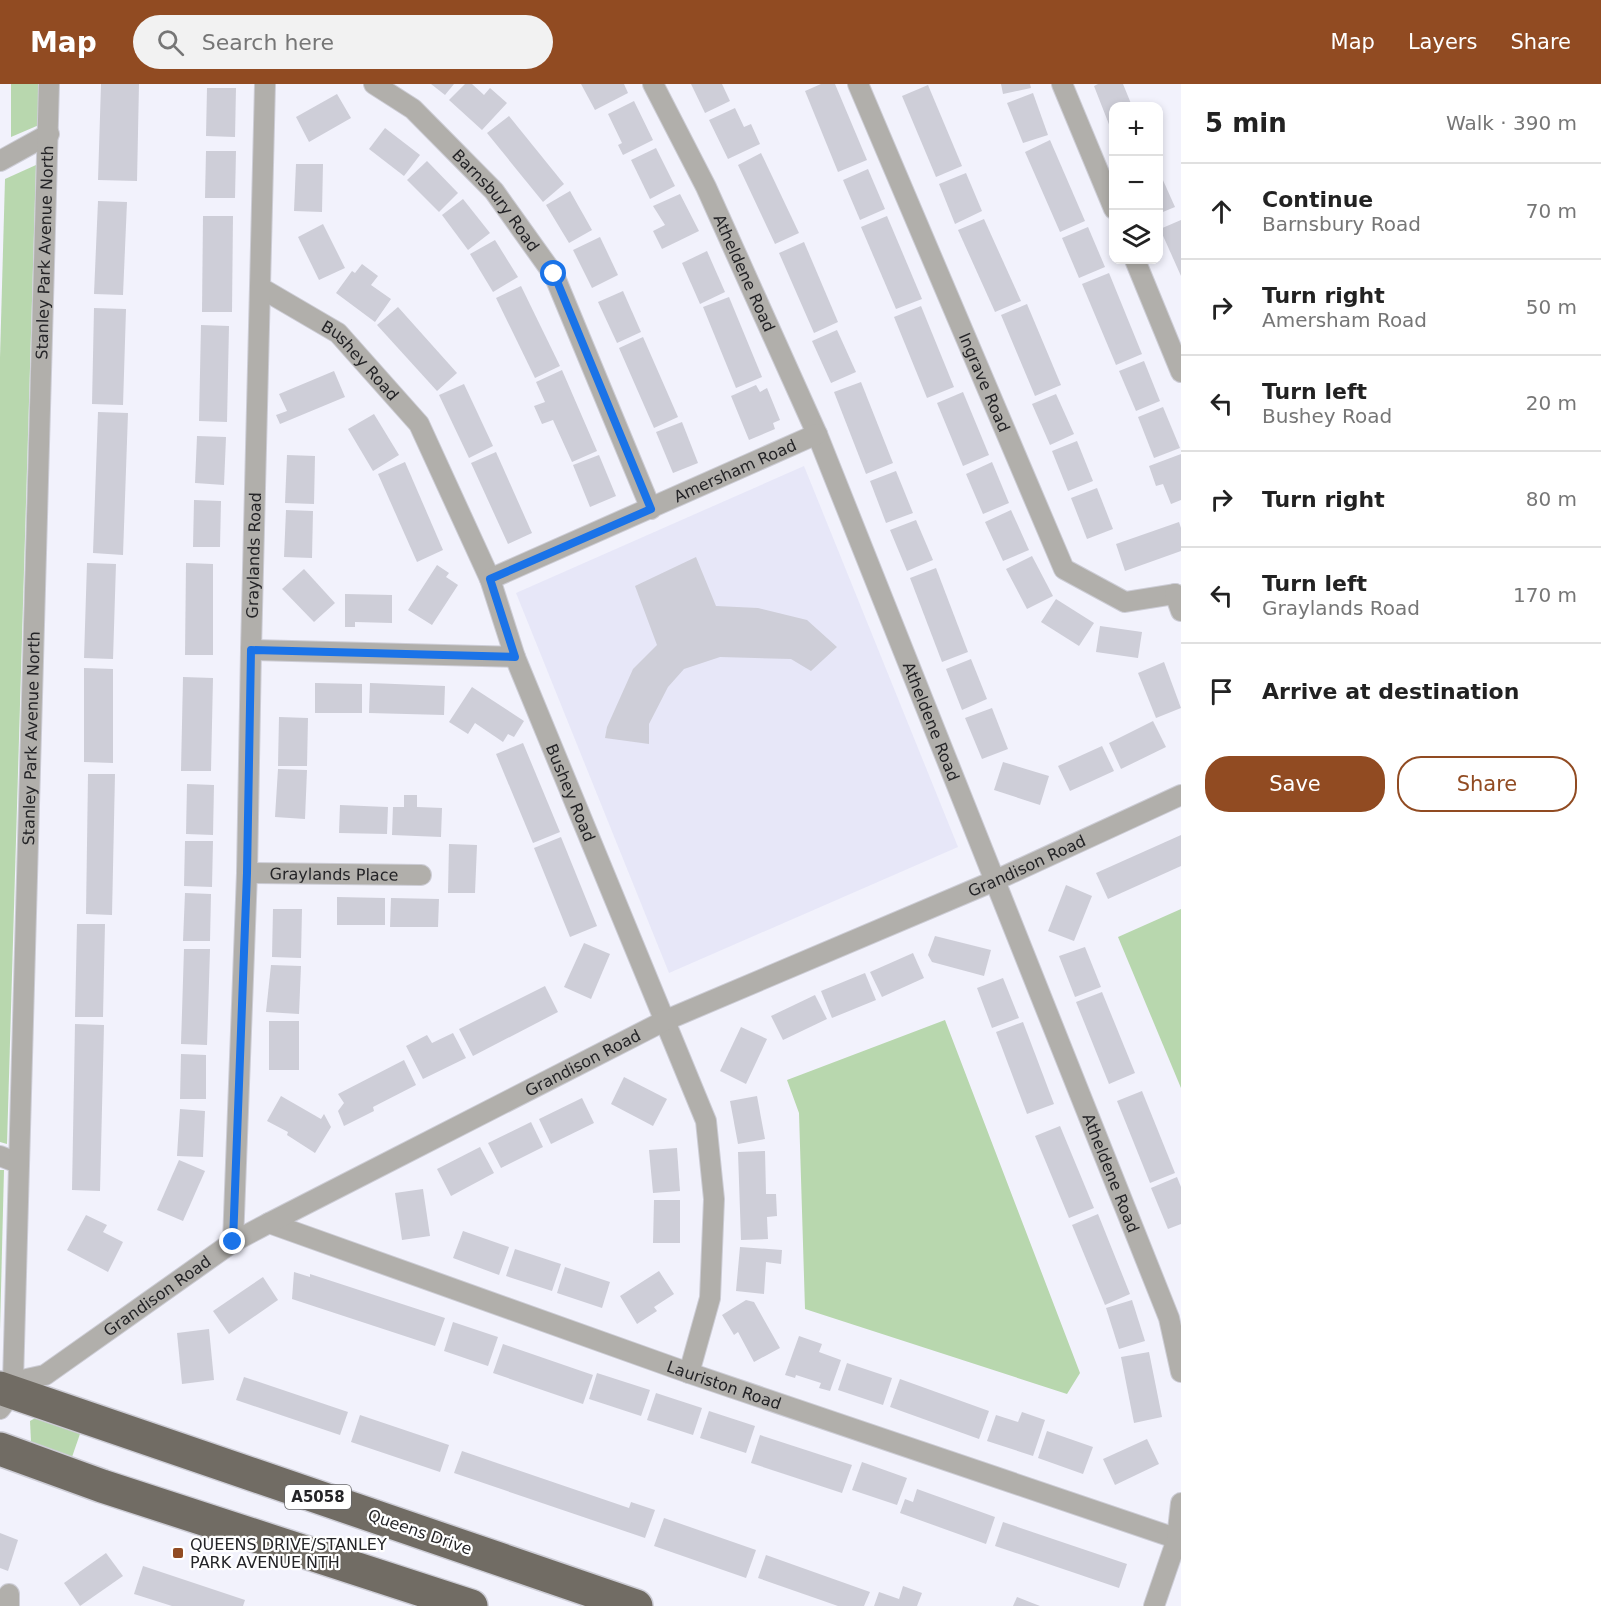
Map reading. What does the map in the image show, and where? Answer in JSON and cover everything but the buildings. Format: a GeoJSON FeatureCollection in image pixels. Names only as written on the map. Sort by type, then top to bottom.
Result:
{"type":"FeatureCollection","features":[{"type":"Feature","properties":{"kind":"highway","name":"Queens Drive"},"geometry":{"type":"LineString","coordinates":[[6,1393],[636,1606]]}},
{"type":"Feature","properties":{"kind":"highway"},"geometry":{"type":"LineString","coordinates":[[0,1449],[102,1486],[471,1606]]}},
{"type":"Feature","properties":{"kind":"street","name":"Stanley Park Avenue North"},"geometry":{"type":"LineString","coordinates":[[6,1393],[9,1160],[50,84]]}},
{"type":"Feature","properties":{"kind":"street","name":"Graylands Road"},"geometry":{"type":"LineString","coordinates":[[233,1242],[247,873],[266,84]]}},
{"type":"Feature","properties":{"kind":"street","name":"Barnsbury Road"},"geometry":{"type":"LineString","coordinates":[[374,84],[413,109],[494,191],[554,274],[651,509]]}},
{"type":"Feature","properties":{"kind":"street","name":"Atheldene Road"},"geometry":{"type":"LineString","coordinates":[[653,84],[706,187],[817,435],[994,881],[1175,1317],[1181,1372]]}},
{"type":"Feature","properties":{"kind":"street","name":"Ingrave Road"},"geometry":{"type":"LineString","coordinates":[[858,84],[1064,568],[1125,602],[1179,598]]}},
{"type":"Feature","properties":{"kind":"street"},"geometry":{"type":"LineString","coordinates":[[1062,84],[1109,199]]}},
{"type":"Feature","properties":{"kind":"street"},"geometry":{"type":"LineString","coordinates":[[0,160],[49,134]]}},
{"type":"Feature","properties":{"kind":"street"},"geometry":{"type":"LineString","coordinates":[[1137,264],[1181,372]]}},
{"type":"Feature","properties":{"kind":"street","name":"Bushey Road"},"geometry":{"type":"LineString","coordinates":[[261,288],[338,333],[419,424],[490,579],[515,657],[706,1121],[714,1199],[710,1298],[689,1373]]}},
{"type":"Feature","properties":{"kind":"street","name":"Amersham Road"},"geometry":{"type":"LineString","coordinates":[[490,579],[817,435]]}},
{"type":"Feature","properties":{"kind":"street"},"geometry":{"type":"LineString","coordinates":[[251,650],[515,657]]}},
{"type":"Feature","properties":{"kind":"street","name":"Grandison Road"},"geometry":{"type":"LineString","coordinates":[[6,1393],[45,1375],[233,1242],[664,1021],[994,881],[1181,795]]}},
{"type":"Feature","properties":{"kind":"street","name":"Graylands Place"},"geometry":{"type":"LineString","coordinates":[[247,873],[421,875]]}},
{"type":"Feature","properties":{"kind":"street","name":"Lauriston Road"},"geometry":{"type":"LineString","coordinates":[[268,1223],[689,1373],[1179,1539]]}},
{"type":"Feature","properties":{"kind":"street"},"geometry":{"type":"LineString","coordinates":[[1154,1606],[1179,1539],[1181,1503]]}},
{"type":"Feature","properties":{"kind":"shaded area"},"geometry":{"type":"Polygon","coordinates":[[[804,466],[958,847],[669,973],[516,593],[804,466]]]}},
{"type":"Feature","properties":{"kind":"green space"},"geometry":{"type":"Polygon","coordinates":[[[11,84],[39,84],[39,125],[11,137],[11,84]]]}},
{"type":"Feature","properties":{"kind":"green space"},"geometry":{"type":"Polygon","coordinates":[[[36,165],[7,1144],[0,1142],[0,358],[5,179],[36,165]]]}},
{"type":"Feature","properties":{"kind":"green space"},"geometry":{"type":"Polygon","coordinates":[[[1181,909],[1181,1088],[1118,937],[1181,909]]]}},
{"type":"Feature","properties":{"kind":"green space"},"geometry":{"type":"Polygon","coordinates":[[[945,1020],[1080,1373],[1067,1394],[805,1309],[799,1113],[787,1080],[945,1020]]]}},
{"type":"Feature","properties":{"kind":"green space"},"geometry":{"type":"Polygon","coordinates":[[[0,1170],[4,1170],[0,1330],[0,1170]]]}},
{"type":"Feature","properties":{"kind":"green space"},"geometry":{"type":"Polygon","coordinates":[[[37,1417],[81,1431],[72,1457],[31,1442],[30,1421],[37,1417]]]}},
{"type":"Feature","properties":{"kind":"place","name":"QUEENS DRIVE/STANLEY PARK AVENUE NTH"},"geometry":{"type":"Point","coordinates":[178,1553]}},
{"type":"Feature","properties":{"kind":"route"},"geometry":{"type":"LineString","coordinates":[[233,1242],[247,873],[251,650],[515,657],[490,579],[651,509],[554,274]]}}]}
